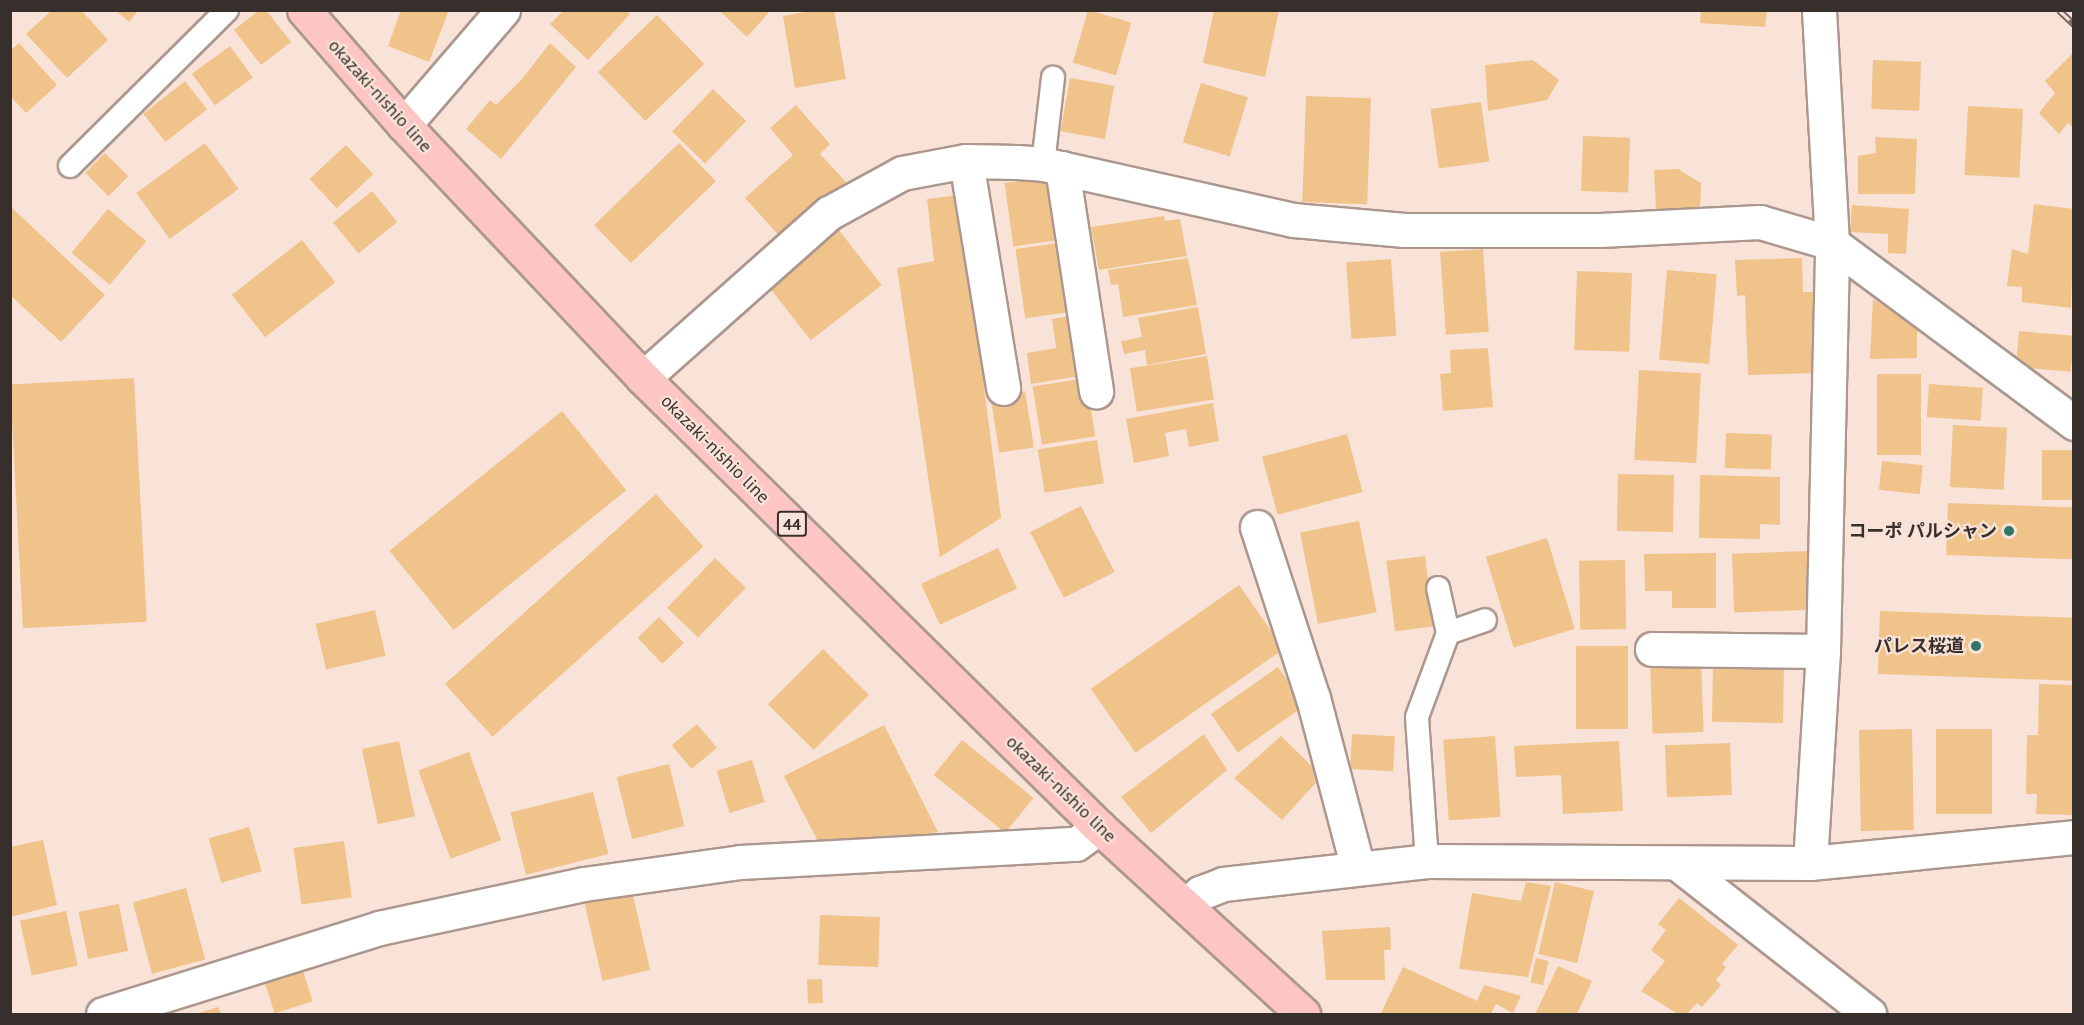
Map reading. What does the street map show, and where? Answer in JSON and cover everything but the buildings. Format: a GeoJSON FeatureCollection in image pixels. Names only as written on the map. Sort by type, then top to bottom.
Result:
{"type":"FeatureCollection","features":[{"type":"Feature","properties":{"kind":"main road","name":"okazaki-nishio line"},"geometry":{"type":"LineString","coordinates":[[303,10],[404,125],[643,378],[1099,827],[1304,1014]]}},
{"type":"Feature","properties":{"kind":"street"},"geometry":{"type":"LineString","coordinates":[[404,125],[503,10]]}},
{"type":"Feature","properties":{"kind":"street"},"geometry":{"type":"LineString","coordinates":[[1810,863],[1823,651],[1832,243],[1819,10]]}},
{"type":"Feature","properties":{"kind":"street"},"geometry":{"type":"LineString","coordinates":[[643,378],[829,213],[902,173],[966,161],[1053,166],[1293,220],[1405,230],[1600,230],[1760,222],[1832,243],[2073,423]]}},
{"type":"Feature","properties":{"kind":"street"},"geometry":{"type":"LineString","coordinates":[[966,161],[1003,388]]}},
{"type":"Feature","properties":{"kind":"street"},"geometry":{"type":"LineString","coordinates":[[1053,166],[1096,392]]}},
{"type":"Feature","properties":{"kind":"street"},"geometry":{"type":"LineString","coordinates":[[1257,527],[1313,698],[1358,868]]}},
{"type":"Feature","properties":{"kind":"street"},"geometry":{"type":"LineString","coordinates":[[1652,649],[1823,651]]}},
{"type":"Feature","properties":{"kind":"street"},"geometry":{"type":"LineString","coordinates":[[103,1014],[379,928],[584,884],[740,862],[1076,844],[1099,827]]}},
{"type":"Feature","properties":{"kind":"street"},"geometry":{"type":"LineString","coordinates":[[1187,905],[1200,893],[1222,884],[1427,861],[1810,863],[2073,837]]}},
{"type":"Feature","properties":{"kind":"street"},"geometry":{"type":"LineString","coordinates":[[1678,864],[1869,1014]]}},
{"type":"Feature","properties":{"kind":"lane"},"geometry":{"type":"LineString","coordinates":[[70,166],[227,10]]}},
{"type":"Feature","properties":{"kind":"lane"},"geometry":{"type":"LineString","coordinates":[[1053,78],[1053,166]]}},
{"type":"Feature","properties":{"kind":"lane"},"geometry":{"type":"LineString","coordinates":[[1427,861],[1417,717],[1448,633],[1438,588]]}},
{"type":"Feature","properties":{"kind":"lane"},"geometry":{"type":"LineString","coordinates":[[1448,633],[1485,620]]}},
{"type":"Feature","properties":{"kind":"railway"},"geometry":{"type":"LineString","coordinates":[[2059,10],[2074,24]]}},
{"type":"Feature","properties":{"kind":"place","name":"コーポ パルシャン"},"geometry":{"type":"Point","coordinates":[2009,531]}},
{"type":"Feature","properties":{"kind":"place","name":"パレス桜道"},"geometry":{"type":"Point","coordinates":[1976,646]}}]}
